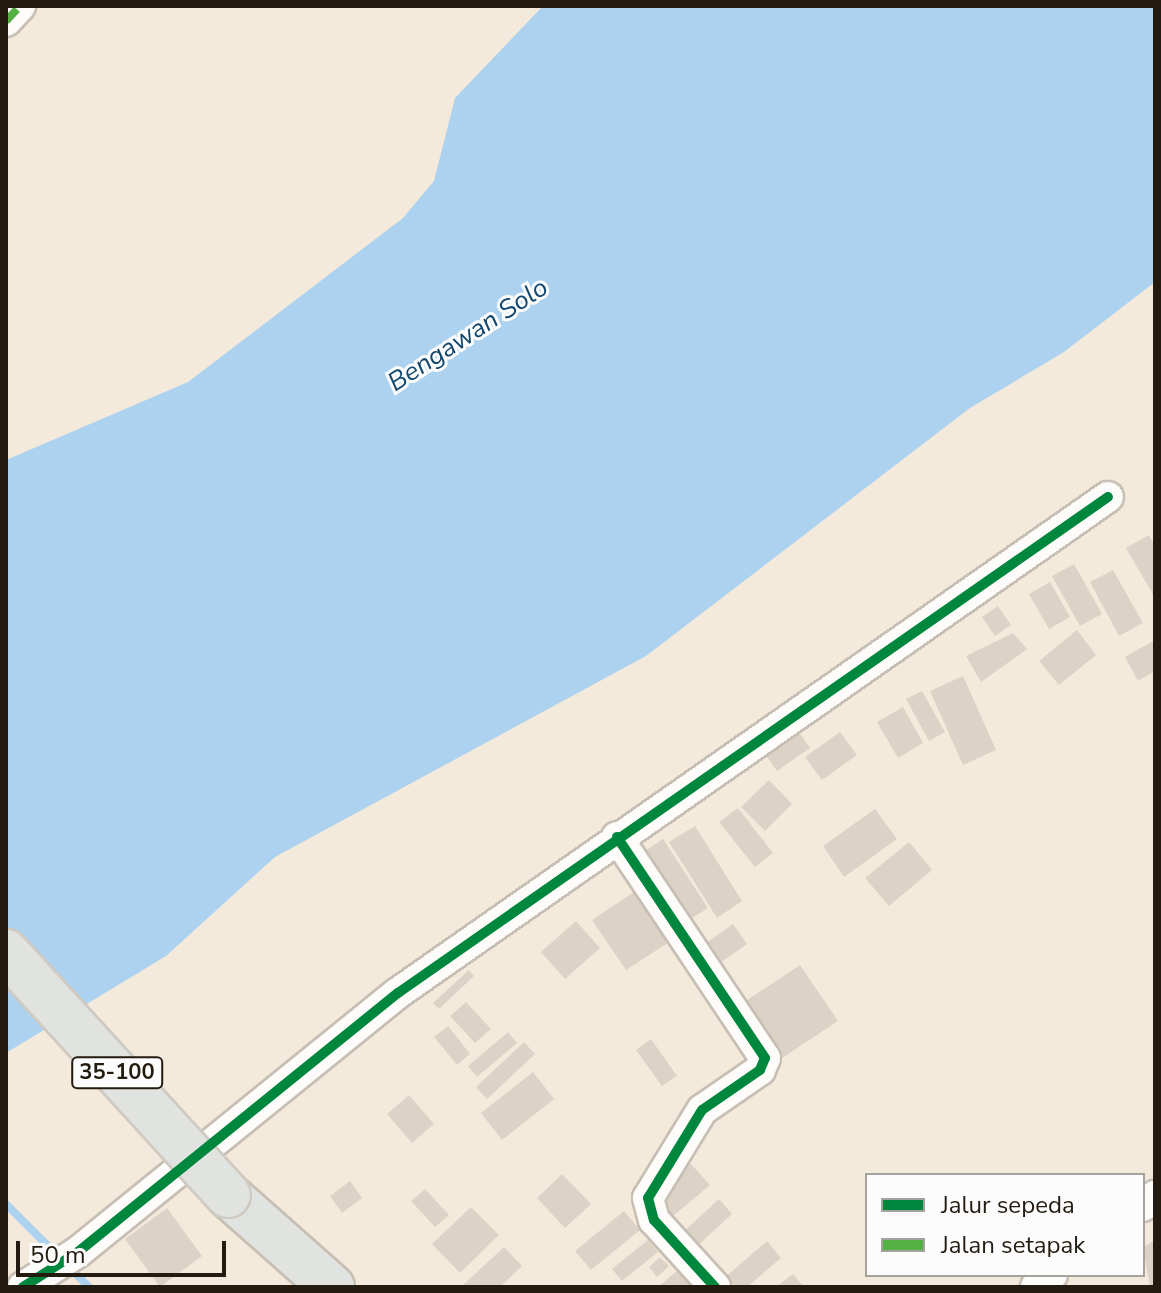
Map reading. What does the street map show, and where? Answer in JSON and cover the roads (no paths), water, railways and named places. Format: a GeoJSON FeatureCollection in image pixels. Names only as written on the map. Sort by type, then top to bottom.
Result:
{"type":"FeatureCollection","features":[{"type":"Feature","properties":{"kind":"main road","name":"35-100"},"geometry":{"type":"LineString","coordinates":[[6,952],[228,1195],[332,1287]]}},
{"type":"Feature","properties":{"kind":"street"},"geometry":{"type":"LineString","coordinates":[[6,21],[20,6]]}},
{"type":"Feature","properties":{"kind":"street"},"geometry":{"type":"LineString","coordinates":[[34,1280],[78,1252],[398,993],[617,837],[1108,497]]}},
{"type":"Feature","properties":{"kind":"street"},"geometry":{"type":"LineString","coordinates":[[617,837],[765,1058],[760,1070],[702,1110],[648,1198],[654,1220],[715,1287]]}},
{"type":"Feature","properties":{"kind":"water","name":"Bengawan Solo"},"geometry":{"type":"Polygon","coordinates":[[[543,6],[1155,6],[1155,282],[1064,352],[970,408],[646,656],[275,857],[166,956],[6,1053],[6,460],[188,382],[403,218],[434,181],[455,98],[543,6]]]}},
{"type":"Feature","properties":{"kind":"waterway"},"geometry":{"type":"LineString","coordinates":[[6,1204],[89,1287]]}}]}
